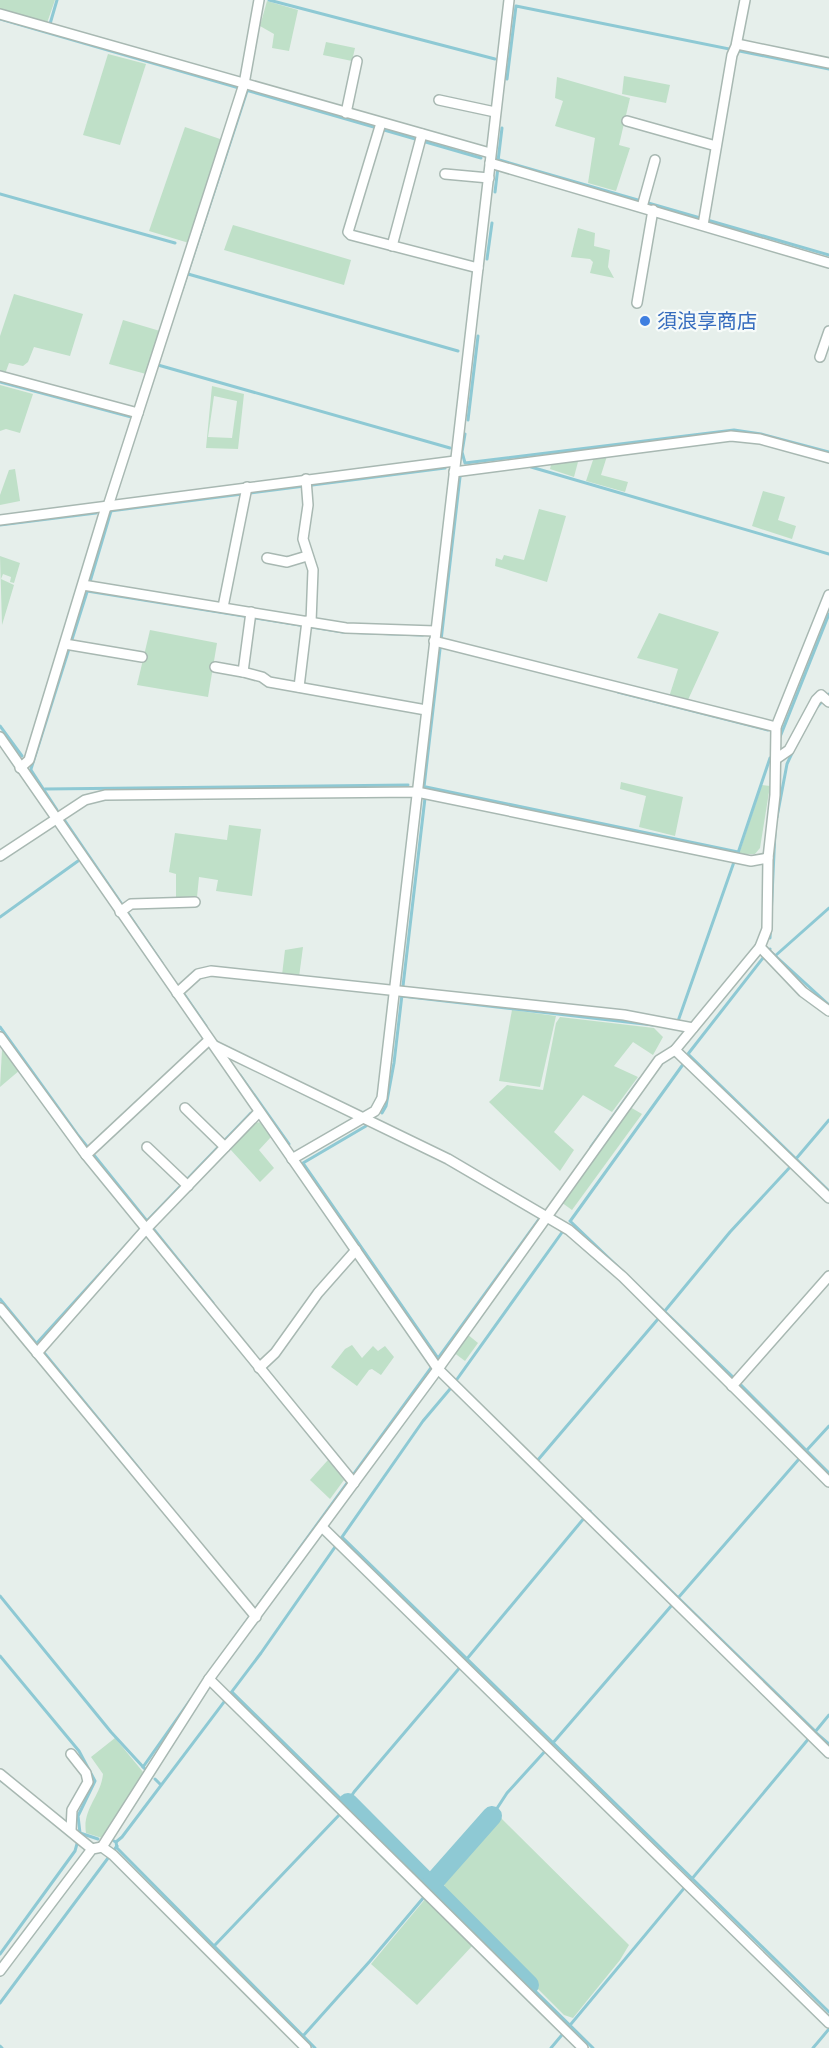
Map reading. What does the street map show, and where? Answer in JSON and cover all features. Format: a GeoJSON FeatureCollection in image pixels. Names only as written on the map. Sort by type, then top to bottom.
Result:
{"type":"FeatureCollection","features":[{"type":"Feature","properties":{"kind":"street"},"geometry":{"type":"LineString","coordinates":[[20,768],[29,760],[65,644],[86,586],[107,507],[243,87],[259,0]]}},
{"type":"Feature","properties":{"kind":"street"},"geometry":{"type":"LineString","coordinates":[[292,1159],[375,1111],[382,1098],[400,991],[426,710],[439,642],[435,631],[489,178],[494,161],[495,112],[509,0]]}},
{"type":"Feature","properties":{"kind":"street"},"geometry":{"type":"LineString","coordinates":[[703,220],[745,0]]}},
{"type":"Feature","properties":{"kind":"street"},"geometry":{"type":"LineString","coordinates":[[0,14],[243,87],[422,134],[494,161],[642,207],[703,220],[829,262]]}},
{"type":"Feature","properties":{"kind":"street"},"geometry":{"type":"LineString","coordinates":[[735,48],[829,63]]}},
{"type":"Feature","properties":{"kind":"street"},"geometry":{"type":"LineString","coordinates":[[346,113],[357,61]]}},
{"type":"Feature","properties":{"kind":"street"},"geometry":{"type":"LineString","coordinates":[[439,100],[495,112]]}},
{"type":"Feature","properties":{"kind":"street"},"geometry":{"type":"LineString","coordinates":[[627,121],[716,146]]}},
{"type":"Feature","properties":{"kind":"street"},"geometry":{"type":"LineString","coordinates":[[381,123],[348,232],[478,268]]}},
{"type":"Feature","properties":{"kind":"street"},"geometry":{"type":"LineString","coordinates":[[392,246],[422,134]]}},
{"type":"Feature","properties":{"kind":"street"},"geometry":{"type":"LineString","coordinates":[[642,207],[655,160]]}},
{"type":"Feature","properties":{"kind":"street"},"geometry":{"type":"LineString","coordinates":[[445,174],[489,178]]}},
{"type":"Feature","properties":{"kind":"street"},"geometry":{"type":"LineString","coordinates":[[637,303],[653,210]]}},
{"type":"Feature","properties":{"kind":"street"},"geometry":{"type":"LineString","coordinates":[[820,357],[829,331]]}},
{"type":"Feature","properties":{"kind":"street"},"geometry":{"type":"LineString","coordinates":[[0,375],[137,417]]}},
{"type":"Feature","properties":{"kind":"street"},"geometry":{"type":"LineString","coordinates":[[454,472],[731,436],[760,439],[829,458]]}},
{"type":"Feature","properties":{"kind":"street"},"geometry":{"type":"LineString","coordinates":[[0,520],[307,484],[454,461]]}},
{"type":"Feature","properties":{"kind":"street"},"geometry":{"type":"LineString","coordinates":[[299,687],[314,580],[303,533],[308,513],[307,484]]}},
{"type":"Feature","properties":{"kind":"street"},"geometry":{"type":"LineString","coordinates":[[223,607],[247,491]]}},
{"type":"Feature","properties":{"kind":"street"},"geometry":{"type":"LineString","coordinates":[[267,558],[287,562],[307,556]]}},
{"type":"Feature","properties":{"kind":"street"},"geometry":{"type":"LineString","coordinates":[[86,586],[223,607],[251,615],[308,624],[435,631]]}},
{"type":"Feature","properties":{"kind":"street"},"geometry":{"type":"LineString","coordinates":[[0,1971],[104,1850],[209,1678],[253,1615],[322,1527],[351,1481],[547,1217],[659,1060],[675,1050],[764,952],[776,727],[829,595]]}},
{"type":"Feature","properties":{"kind":"street"},"geometry":{"type":"LineString","coordinates":[[243,672],[251,615]]}},
{"type":"Feature","properties":{"kind":"street"},"geometry":{"type":"LineString","coordinates":[[439,642],[776,727]]}},
{"type":"Feature","properties":{"kind":"street"},"geometry":{"type":"LineString","coordinates":[[65,644],[142,657]]}},
{"type":"Feature","properties":{"kind":"street"},"geometry":{"type":"LineString","coordinates":[[216,667],[262,677],[269,682],[426,710]]}},
{"type":"Feature","properties":{"kind":"street"},"geometry":{"type":"LineString","coordinates":[[776,759],[789,750],[816,700],[821,695],[826,700]]}},
{"type":"Feature","properties":{"kind":"street"},"geometry":{"type":"LineString","coordinates":[[0,737],[435,1366],[452,1386],[829,1753]]}},
{"type":"Feature","properties":{"kind":"street"},"geometry":{"type":"LineString","coordinates":[[0,856],[54,818],[85,800],[105,795],[417,792],[751,861],[768,858]]}},
{"type":"Feature","properties":{"kind":"street"},"geometry":{"type":"LineString","coordinates":[[120,912],[131,904],[195,902]]}},
{"type":"Feature","properties":{"kind":"street"},"geometry":{"type":"LineString","coordinates":[[764,952],[803,992],[829,1011]]}},
{"type":"Feature","properties":{"kind":"street"},"geometry":{"type":"LineString","coordinates":[[177,993],[198,974],[211,970],[677,1023],[693,1028]]}},
{"type":"Feature","properties":{"kind":"street"},"geometry":{"type":"LineString","coordinates":[[0,1037],[146,1226],[351,1481]]}},
{"type":"Feature","properties":{"kind":"street"},"geometry":{"type":"LineString","coordinates":[[211,1043],[448,1159],[569,1230],[623,1277],[829,1482]]}},
{"type":"Feature","properties":{"kind":"street"},"geometry":{"type":"LineString","coordinates":[[89,1152],[211,1043]]}},
{"type":"Feature","properties":{"kind":"street"},"geometry":{"type":"LineString","coordinates":[[675,1050],[829,1198]]}},
{"type":"Feature","properties":{"kind":"street"},"geometry":{"type":"LineString","coordinates":[[185,1108],[225,1147]]}},
{"type":"Feature","properties":{"kind":"street"},"geometry":{"type":"LineString","coordinates":[[39,1350],[146,1226],[259,1112]]}},
{"type":"Feature","properties":{"kind":"street"},"geometry":{"type":"LineString","coordinates":[[147,1147],[188,1186]]}},
{"type":"Feature","properties":{"kind":"street"},"geometry":{"type":"LineString","coordinates":[[259,1368],[275,1353],[318,1293],[356,1250]]}},
{"type":"Feature","properties":{"kind":"street"},"geometry":{"type":"LineString","coordinates":[[732,1386],[829,1276]]}},
{"type":"Feature","properties":{"kind":"street"},"geometry":{"type":"LineString","coordinates":[[0,1308],[39,1350],[253,1615]]}},
{"type":"Feature","properties":{"kind":"street"},"geometry":{"type":"LineString","coordinates":[[322,1527],[829,2023]]}},
{"type":"Feature","properties":{"kind":"street"},"geometry":{"type":"LineString","coordinates":[[209,1678],[583,2048]]}},
{"type":"Feature","properties":{"kind":"street"},"geometry":{"type":"LineString","coordinates":[[71,1754],[86,1773],[88,1782],[72,1810],[73,1832]]}},
{"type":"Feature","properties":{"kind":"street"},"geometry":{"type":"LineString","coordinates":[[0,1774],[82,1841],[104,1850],[306,2048]]}},
{"type":"Feature","properties":{"kind":"green space"},"geometry":{"type":"Polygon","coordinates":[[[0,0],[55,0],[47,23],[0,9],[0,0]]]}},
{"type":"Feature","properties":{"kind":"green space"},"geometry":{"type":"Polygon","coordinates":[[[267,1],[298,10],[289,51],[272,48],[274,34],[260,26],[267,1]]]}},
{"type":"Feature","properties":{"kind":"green space"},"geometry":{"type":"Polygon","coordinates":[[[326,42],[355,48],[352,61],[323,55],[326,42]]]}},
{"type":"Feature","properties":{"kind":"green space"},"geometry":{"type":"Polygon","coordinates":[[[108,54],[146,64],[120,145],[83,135],[108,54]]]}},
{"type":"Feature","properties":{"kind":"green space"},"geometry":{"type":"Polygon","coordinates":[[[624,76],[670,85],[666,103],[622,94],[624,76]]]}},
{"type":"Feature","properties":{"kind":"green space"},"geometry":{"type":"Polygon","coordinates":[[[557,77],[630,98],[619,145],[630,148],[616,191],[588,183],[595,138],[555,126],[563,101],[555,98],[557,77]]]}},
{"type":"Feature","properties":{"kind":"green space"},"geometry":{"type":"Polygon","coordinates":[[[185,127],[223,140],[189,243],[149,231],[185,127]]]}},
{"type":"Feature","properties":{"kind":"green space"},"geometry":{"type":"Polygon","coordinates":[[[233,225],[351,260],[344,285],[224,250],[233,225]]]}},
{"type":"Feature","properties":{"kind":"green space"},"geometry":{"type":"Polygon","coordinates":[[[578,228],[595,233],[594,246],[610,250],[608,267],[614,278],[590,273],[593,262],[590,259],[571,257],[578,228]]]}},
{"type":"Feature","properties":{"kind":"green space"},"geometry":{"type":"Polygon","coordinates":[[[14,294],[83,314],[70,356],[34,347],[28,362],[23,366],[9,363],[5,374],[0,372],[0,336],[14,294]]]}},
{"type":"Feature","properties":{"kind":"green space"},"geometry":{"type":"Polygon","coordinates":[[[123,320],[160,331],[146,374],[109,364],[123,320]]]}},
{"type":"Feature","properties":{"kind":"green space"},"geometry":{"type":"Polygon","coordinates":[[[0,385],[33,394],[20,433],[6,429],[0,431],[0,385]]]}},
{"type":"Feature","properties":{"kind":"green space"},"geometry":{"type":"Polygon","coordinates":[[[212,386],[244,394],[238,449],[206,448],[212,386]],[[214,396],[208,437],[232,438],[237,401],[214,396]]]}},
{"type":"Feature","properties":{"kind":"green space"},"geometry":{"type":"Polygon","coordinates":[[[607,456],[601,475],[628,482],[625,492],[586,481],[594,457],[607,456]]]}},
{"type":"Feature","properties":{"kind":"green space"},"geometry":{"type":"Polygon","coordinates":[[[579,458],[574,477],[550,469],[552,461],[579,458]]]}},
{"type":"Feature","properties":{"kind":"green space"},"geometry":{"type":"Polygon","coordinates":[[[15,469],[20,501],[0,505],[0,495],[9,470],[15,469]]]}},
{"type":"Feature","properties":{"kind":"green space"},"geometry":{"type":"Polygon","coordinates":[[[763,491],[785,497],[778,520],[796,526],[792,539],[752,526],[763,491]]]}},
{"type":"Feature","properties":{"kind":"green space"},"geometry":{"type":"Polygon","coordinates":[[[539,509],[566,516],[547,582],[495,566],[496,558],[502,560],[504,555],[524,560],[539,509]]]}},
{"type":"Feature","properties":{"kind":"green space"},"geometry":{"type":"Polygon","coordinates":[[[0,556],[20,563],[14,583],[10,582],[11,577],[3,574],[1,579],[14,585],[2,625],[0,556]]]}},
{"type":"Feature","properties":{"kind":"green space"},"geometry":{"type":"Polygon","coordinates":[[[659,613],[719,632],[687,702],[669,697],[678,669],[637,658],[659,613]]]}},
{"type":"Feature","properties":{"kind":"green space"},"geometry":{"type":"Polygon","coordinates":[[[150,630],[217,643],[208,697],[137,685],[150,630]]]}},
{"type":"Feature","properties":{"kind":"green space"},"geometry":{"type":"Polygon","coordinates":[[[621,782],[683,797],[675,836],[639,827],[646,796],[620,789],[621,782]]]}},
{"type":"Feature","properties":{"kind":"green space"},"geometry":{"type":"Polygon","coordinates":[[[762,785],[770,786],[760,848],[755,854],[739,854],[762,785]]]}},
{"type":"Feature","properties":{"kind":"green space"},"geometry":{"type":"Polygon","coordinates":[[[229,825],[261,829],[252,896],[216,891],[218,880],[199,877],[197,897],[176,898],[176,874],[169,872],[175,833],[227,840],[229,825]]]}},
{"type":"Feature","properties":{"kind":"green space"},"geometry":{"type":"Polygon","coordinates":[[[303,947],[299,977],[282,975],[285,950],[303,947]]]}},
{"type":"Feature","properties":{"kind":"green space"},"geometry":{"type":"Polygon","coordinates":[[[512,1010],[556,1016],[540,1087],[499,1081],[512,1010]]]}},
{"type":"Feature","properties":{"kind":"green space"},"geometry":{"type":"Polygon","coordinates":[[[560,1017],[654,1028],[663,1037],[653,1055],[633,1042],[614,1066],[638,1077],[612,1112],[583,1095],[554,1132],[574,1150],[560,1171],[489,1102],[507,1085],[543,1090],[556,1023],[560,1017]]]}},
{"type":"Feature","properties":{"kind":"green space"},"geometry":{"type":"Polygon","coordinates":[[[2,1050],[6,1051],[20,1070],[0,1087],[2,1050]]]}},
{"type":"Feature","properties":{"kind":"green space"},"geometry":{"type":"Polygon","coordinates":[[[630,1107],[642,1114],[572,1210],[561,1202],[630,1107]]]}},
{"type":"Feature","properties":{"kind":"green space"},"geometry":{"type":"Polygon","coordinates":[[[261,1122],[271,1137],[259,1150],[274,1168],[260,1182],[230,1149],[254,1123],[261,1122]]]}},
{"type":"Feature","properties":{"kind":"green space"},"geometry":{"type":"Polygon","coordinates":[[[467,1334],[478,1343],[465,1361],[453,1352],[467,1334]]]}},
{"type":"Feature","properties":{"kind":"green space"},"geometry":{"type":"Polygon","coordinates":[[[352,1345],[362,1358],[373,1346],[378,1351],[385,1346],[394,1357],[381,1375],[372,1369],[369,1370],[357,1386],[331,1367],[345,1349],[352,1345]]]}},
{"type":"Feature","properties":{"kind":"green space"},"geometry":{"type":"Polygon","coordinates":[[[328,1460],[344,1480],[330,1499],[310,1480],[328,1460]]]}},
{"type":"Feature","properties":{"kind":"green space"},"geometry":{"type":"Polygon","coordinates":[[[115,1738],[143,1772],[124,1808],[102,1838],[86,1833],[89,1810],[102,1782],[103,1774],[91,1757],[115,1738]]]}},
{"type":"Feature","properties":{"kind":"green space"},"geometry":{"type":"Polygon","coordinates":[[[501,1818],[629,1945],[620,1960],[573,2018],[564,2015],[534,1985],[533,1978],[446,1892],[444,1884],[446,1878],[501,1818]]]}},
{"type":"Feature","properties":{"kind":"green space"},"geometry":{"type":"Polygon","coordinates":[[[426,1898],[474,1944],[417,2005],[371,1964],[426,1898]]]}},
{"type":"Feature","properties":{"kind":"waterway"},"geometry":{"type":"LineString","coordinates":[[50,24],[57,0]]}},
{"type":"Feature","properties":{"kind":"waterway"},"geometry":{"type":"LineString","coordinates":[[269,0],[495,59]]}},
{"type":"Feature","properties":{"kind":"waterway"},"geometry":{"type":"LineString","coordinates":[[507,79],[516,6],[829,69]]}},
{"type":"Feature","properties":{"kind":"waterway"},"geometry":{"type":"LineString","coordinates":[[0,19],[481,158]]}},
{"type":"Feature","properties":{"kind":"waterway"},"geometry":{"type":"LineString","coordinates":[[182,290],[247,91]]}},
{"type":"Feature","properties":{"kind":"waterway"},"geometry":{"type":"LineString","coordinates":[[498,161],[502,128]]}},
{"type":"Feature","properties":{"kind":"waterway"},"geometry":{"type":"LineString","coordinates":[[496,159],[829,255]]}},
{"type":"Feature","properties":{"kind":"waterway"},"geometry":{"type":"LineString","coordinates":[[495,192],[498,167]]}},
{"type":"Feature","properties":{"kind":"waterway"},"geometry":{"type":"LineString","coordinates":[[0,194],[175,243]]}},
{"type":"Feature","properties":{"kind":"waterway"},"geometry":{"type":"LineString","coordinates":[[487,259],[492,223]]}},
{"type":"Feature","properties":{"kind":"waterway"},"geometry":{"type":"LineString","coordinates":[[188,274],[458,351]]}},
{"type":"Feature","properties":{"kind":"waterway"},"geometry":{"type":"LineString","coordinates":[[468,420],[478,336]]}},
{"type":"Feature","properties":{"kind":"waterway"},"geometry":{"type":"LineString","coordinates":[[158,365],[450,448]]}},
{"type":"Feature","properties":{"kind":"waterway"},"geometry":{"type":"LineString","coordinates":[[0,382],[135,418]]}},
{"type":"Feature","properties":{"kind":"waterway"},"geometry":{"type":"LineString","coordinates":[[465,434],[462,452],[465,463],[734,430],[761,434],[829,452]]}},
{"type":"Feature","properties":{"kind":"waterway"},"geometry":{"type":"LineString","coordinates":[[531,464],[531,467],[829,554]]}},
{"type":"Feature","properties":{"kind":"waterway"},"geometry":{"type":"LineString","coordinates":[[110,511],[445,468]]}},
{"type":"Feature","properties":{"kind":"waterway"},"geometry":{"type":"LineString","coordinates":[[426,788],[424,787],[460,477]]}},
{"type":"Feature","properties":{"kind":"waterway"},"geometry":{"type":"LineString","coordinates":[[89,585],[111,511]]}},
{"type":"Feature","properties":{"kind":"waterway"},"geometry":{"type":"LineString","coordinates":[[0,525],[96,513]]}},
{"type":"Feature","properties":{"kind":"waterway"},"geometry":{"type":"LineString","coordinates":[[87,591],[343,632],[423,635]]}},
{"type":"Feature","properties":{"kind":"waterway"},"geometry":{"type":"LineString","coordinates":[[31,769],[87,592]]}},
{"type":"Feature","properties":{"kind":"waterway"},"geometry":{"type":"LineString","coordinates":[[780,737],[829,614]]}},
{"type":"Feature","properties":{"kind":"waterway"},"geometry":{"type":"LineString","coordinates":[[618,692],[768,730]]}},
{"type":"Feature","properties":{"kind":"waterway"},"geometry":{"type":"LineString","coordinates":[[816,708],[829,694]]}},
{"type":"Feature","properties":{"kind":"waterway"},"geometry":{"type":"LineString","coordinates":[[0,726],[22,756]]}},
{"type":"Feature","properties":{"kind":"waterway"},"geometry":{"type":"LineString","coordinates":[[777,817],[787,764],[793,751]]}},
{"type":"Feature","properties":{"kind":"waterway"},"geometry":{"type":"LineString","coordinates":[[738,853],[770,758]]}},
{"type":"Feature","properties":{"kind":"waterway"},"geometry":{"type":"LineString","coordinates":[[31,770],[57,810]]}},
{"type":"Feature","properties":{"kind":"waterway"},"geometry":{"type":"LineString","coordinates":[[45,789],[408,785]]}},
{"type":"Feature","properties":{"kind":"waterway"},"geometry":{"type":"LineString","coordinates":[[426,787],[738,852]]}},
{"type":"Feature","properties":{"kind":"waterway"},"geometry":{"type":"LineString","coordinates":[[382,1113],[386,1106],[394,1063],[425,798]]}},
{"type":"Feature","properties":{"kind":"waterway"},"geometry":{"type":"LineString","coordinates":[[63,818],[162,963]]}},
{"type":"Feature","properties":{"kind":"waterway"},"geometry":{"type":"LineString","coordinates":[[770,938],[775,832]]}},
{"type":"Feature","properties":{"kind":"waterway"},"geometry":{"type":"LineString","coordinates":[[0,917],[78,861]]}},
{"type":"Feature","properties":{"kind":"waterway"},"geometry":{"type":"LineString","coordinates":[[677,1024],[734,862]]}},
{"type":"Feature","properties":{"kind":"waterway"},"geometry":{"type":"LineString","coordinates":[[775,956],[829,908]]}},
{"type":"Feature","properties":{"kind":"waterway"},"geometry":{"type":"LineString","coordinates":[[770,949],[688,1054],[829,1191]]}},
{"type":"Feature","properties":{"kind":"waterway"},"geometry":{"type":"LineString","coordinates":[[770,951],[829,1005]]}},
{"type":"Feature","properties":{"kind":"waterway"},"geometry":{"type":"LineString","coordinates":[[184,994],[206,1026]]}},
{"type":"Feature","properties":{"kind":"waterway"},"geometry":{"type":"LineString","coordinates":[[401,996],[653,1025]]}},
{"type":"Feature","properties":{"kind":"waterway"},"geometry":{"type":"LineString","coordinates":[[0,1027],[77,1134],[213,1303]]}},
{"type":"Feature","properties":{"kind":"waterway"},"geometry":{"type":"LineString","coordinates":[[571,1220],[684,1063]]}},
{"type":"Feature","properties":{"kind":"waterway"},"geometry":{"type":"LineString","coordinates":[[240,1075],[289,1144]]}},
{"type":"Feature","properties":{"kind":"waterway"},"geometry":{"type":"LineString","coordinates":[[591,1147],[640,1079]]}},
{"type":"Feature","properties":{"kind":"waterway"},"geometry":{"type":"LineString","coordinates":[[146,1222],[251,1113]]}},
{"type":"Feature","properties":{"kind":"waterway"},"geometry":{"type":"LineString","coordinates":[[795,1160],[829,1120]]}},
{"type":"Feature","properties":{"kind":"waterway"},"geometry":{"type":"LineString","coordinates":[[366,1126],[303,1163],[438,1358]]}},
{"type":"Feature","properties":{"kind":"waterway"},"geometry":{"type":"LineString","coordinates":[[664,1312],[730,1232],[791,1166]]}},
{"type":"Feature","properties":{"kind":"waterway"},"geometry":{"type":"LineString","coordinates":[[238,1633],[540,1218]]}},
{"type":"Feature","properties":{"kind":"waterway"},"geometry":{"type":"LineString","coordinates":[[570,1221],[733,1377]]}},
{"type":"Feature","properties":{"kind":"waterway"},"geometry":{"type":"LineString","coordinates":[[114,1841],[122,1837],[261,1653],[423,1421],[450,1389],[563,1231]]}},
{"type":"Feature","properties":{"kind":"waterway"},"geometry":{"type":"LineString","coordinates":[[36,1344],[138,1232]]}},
{"type":"Feature","properties":{"kind":"waterway"},"geometry":{"type":"LineString","coordinates":[[0,1299],[141,1471]]}},
{"type":"Feature","properties":{"kind":"waterway"},"geometry":{"type":"LineString","coordinates":[[537,1461],[658,1319]]}},
{"type":"Feature","properties":{"kind":"waterway"},"geometry":{"type":"LineString","coordinates":[[739,1383],[829,1473]]}},
{"type":"Feature","properties":{"kind":"waterway"},"geometry":{"type":"LineString","coordinates":[[806,1451],[829,1426]]}},
{"type":"Feature","properties":{"kind":"waterway"},"geometry":{"type":"LineString","coordinates":[[678,1598],[799,1459]]}},
{"type":"Feature","properties":{"kind":"waterway"},"geometry":{"type":"LineString","coordinates":[[552,1475],[815,1731]]}},
{"type":"Feature","properties":{"kind":"waterway"},"geometry":{"type":"LineString","coordinates":[[466,1660],[590,1511]]}},
{"type":"Feature","properties":{"kind":"waterway"},"geometry":{"type":"LineString","coordinates":[[343,1538],[829,2012]]}},
{"type":"Feature","properties":{"kind":"waterway"},"geometry":{"type":"LineString","coordinates":[[0,1596],[111,1732],[145,1769]]}},
{"type":"Feature","properties":{"kind":"waterway"},"geometry":{"type":"LineString","coordinates":[[552,1744],[672,1605]]}},
{"type":"Feature","properties":{"kind":"waterway"},"geometry":{"type":"LineString","coordinates":[[0,1656],[79,1751],[95,1781],[78,1816],[80,1833],[75,1851],[0,1954]]}},
{"type":"Feature","properties":{"kind":"waterway"},"geometry":{"type":"LineString","coordinates":[[215,1945],[341,1813],[354,1792],[462,1665]]}},
{"type":"Feature","properties":{"kind":"waterway"},"geometry":{"type":"LineString","coordinates":[[232,1692],[342,1800],[348,1803]]}},
{"type":"Feature","properties":{"kind":"waterway"},"geometry":{"type":"LineString","coordinates":[[143,1767],[191,1699]]}},
{"type":"Feature","properties":{"kind":"waterway"},"geometry":{"type":"LineString","coordinates":[[815,1732],[829,1715]]}},
{"type":"Feature","properties":{"kind":"waterway"},"geometry":{"type":"LineString","coordinates":[[815,1732],[829,1744]]}},
{"type":"Feature","properties":{"kind":"waterway"},"geometry":{"type":"LineString","coordinates":[[551,2048],[810,1737]]}},
{"type":"Feature","properties":{"kind":"waterway"},"geometry":{"type":"LineString","coordinates":[[492,1816],[507,1793],[547,1749]]}},
{"type":"Feature","properties":{"kind":"waterway"},"geometry":{"type":"LineString","coordinates":[[155,1779],[160,1784]]}},
{"type":"Feature","properties":{"kind":"waterway"},"geometry":{"type":"LineString","coordinates":[[0,1780],[6,1784]]}},
{"type":"Feature","properties":{"kind":"waterway"},"geometry":{"type":"LineString","coordinates":[[348,1803],[529,1985]]}},
{"type":"Feature","properties":{"kind":"waterway"},"geometry":{"type":"LineString","coordinates":[[431,1885],[492,1816]]}},
{"type":"Feature","properties":{"kind":"waterway"},"geometry":{"type":"LineString","coordinates":[[80,1833],[98,1839]]}},
{"type":"Feature","properties":{"kind":"waterway"},"geometry":{"type":"LineString","coordinates":[[116,1842],[117,1848],[315,2048]]}},
{"type":"Feature","properties":{"kind":"waterway"},"geometry":{"type":"LineString","coordinates":[[0,2003],[117,1846]]}},
{"type":"Feature","properties":{"kind":"waterway"},"geometry":{"type":"LineString","coordinates":[[303,2036],[370,1961],[424,1897],[431,1885]]}},
{"type":"Feature","properties":{"kind":"waterway"},"geometry":{"type":"LineString","coordinates":[[529,1985],[593,2048]]}},
{"type":"Feature","properties":{"kind":"waterway"},"geometry":{"type":"LineString","coordinates":[[813,2048],[829,2029]]}},
{"type":"Feature","properties":{"kind":"place","name":"須浪享商店"},"geometry":{"type":"Point","coordinates":[645,321]}}]}
